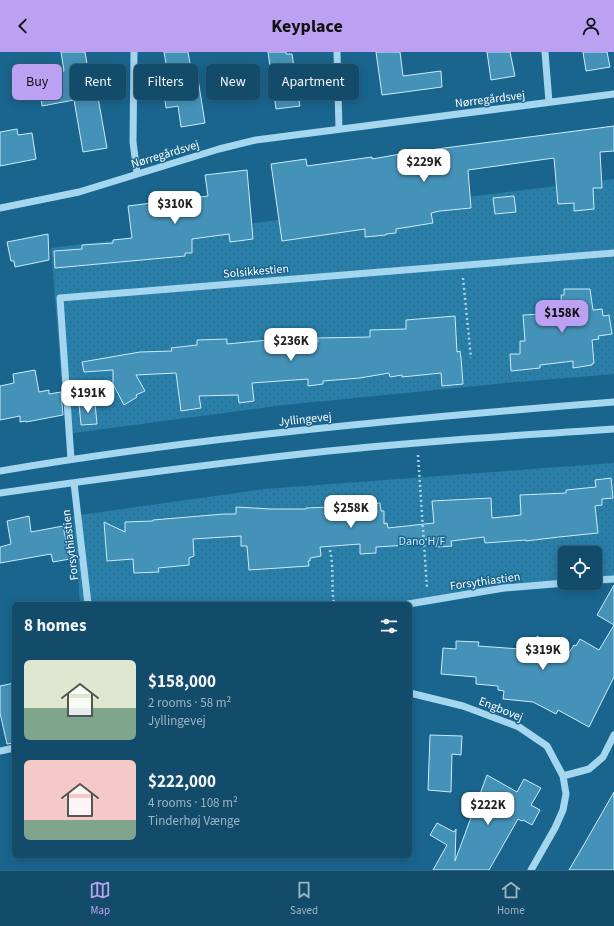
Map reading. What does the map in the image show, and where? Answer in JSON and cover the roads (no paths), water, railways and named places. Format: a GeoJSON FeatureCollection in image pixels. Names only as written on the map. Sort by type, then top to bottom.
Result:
{"type":"FeatureCollection","features":[{"type":"Feature","properties":{"kind":"street"},"geometry":{"type":"LineString","coordinates":[[134,52],[133,142],[137,173]]}},
{"type":"Feature","properties":{"kind":"street"},"geometry":{"type":"LineString","coordinates":[[337,52],[339,129]]}},
{"type":"Feature","properties":{"kind":"street"},"geometry":{"type":"LineString","coordinates":[[545,52],[549,102]]}},
{"type":"Feature","properties":{"kind":"street","name":"Nørregårdsvej"},"geometry":{"type":"LineString","coordinates":[[0,208],[79,192],[137,173],[219,149],[256,140],[614,94]]}},
{"type":"Feature","properties":{"kind":"street","name":"Solsikkestien"},"geometry":{"type":"LineString","coordinates":[[71,459],[60,298],[614,253]]}},
{"type":"Feature","properties":{"kind":"street","name":"Jyllingevej"},"geometry":{"type":"LineString","coordinates":[[0,471],[71,459],[243,436],[377,422],[614,402]]}},
{"type":"Feature","properties":{"kind":"street"},"geometry":{"type":"LineString","coordinates":[[0,493],[293,455],[614,429]]}},
{"type":"Feature","properties":{"kind":"street","name":"Forsythiastien"},"geometry":{"type":"LineString","coordinates":[[74,483],[88,602]]}},
{"type":"Feature","properties":{"kind":"street"},"geometry":{"type":"LineString","coordinates":[[602,580],[614,579]]}},
{"type":"Feature","properties":{"kind":"street","name":"Forsythiastien"},"geometry":{"type":"LineString","coordinates":[[412,603],[504,588],[558,584]]}},
{"type":"Feature","properties":{"kind":"street","name":"Engbovej"},"geometry":{"type":"LineString","coordinates":[[412,694],[463,706],[519,727],[547,746],[563,776]]}},
{"type":"Feature","properties":{"kind":"street"},"geometry":{"type":"LineString","coordinates":[[531,870],[555,828],[562,810],[566,794],[563,776],[588,769],[603,757],[614,734]]}},
{"type":"Feature","properties":{"kind":"street"},"geometry":{"type":"LineString","coordinates":[[0,751],[12,748]]}},
{"type":"Feature","properties":{"kind":"park label","name":"Dano H/F"},"geometry":{"type":"Point","coordinates":[422,541]}}]}
